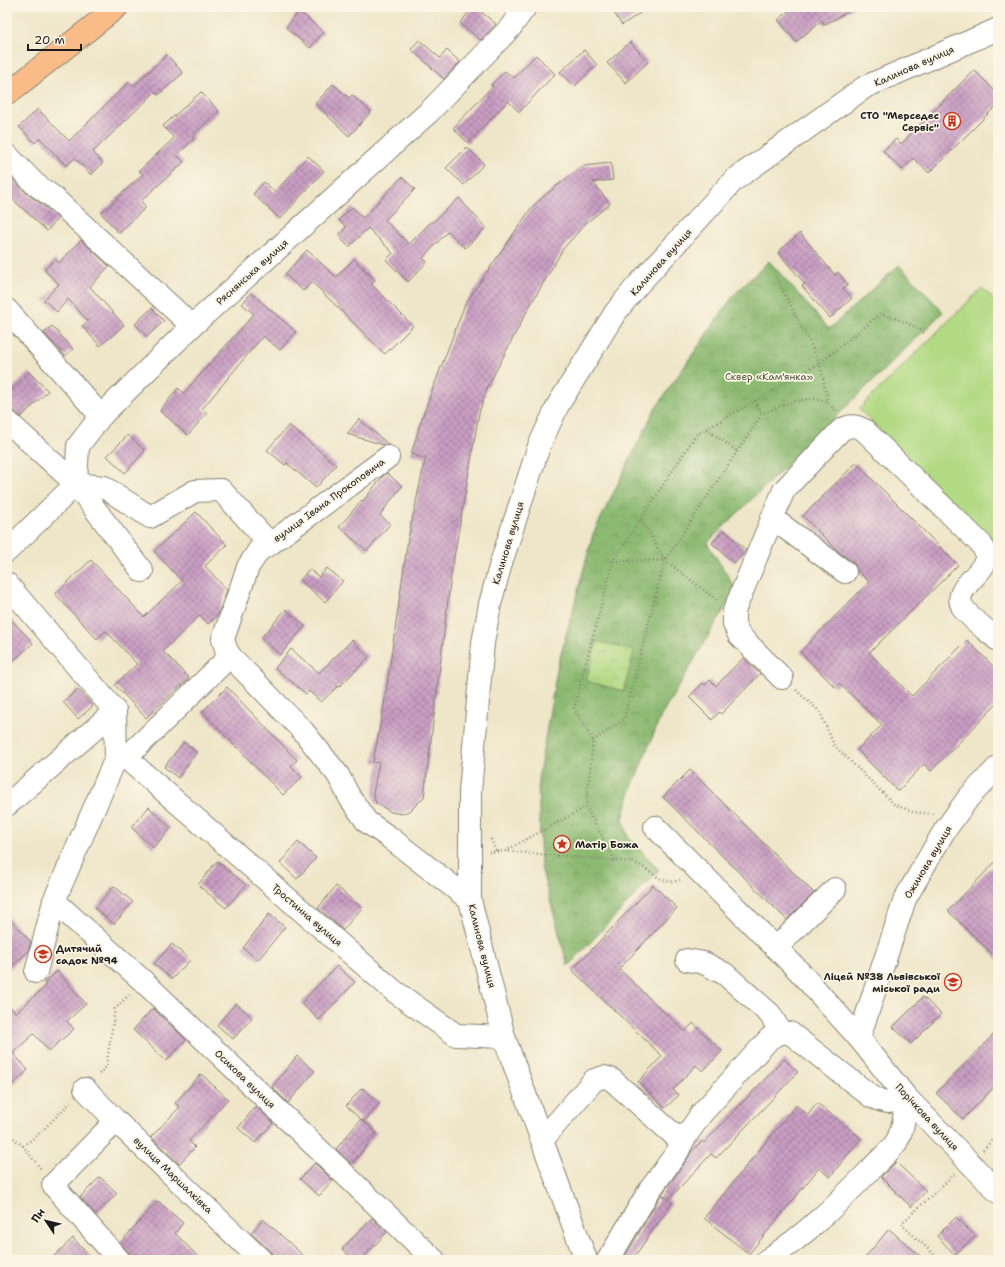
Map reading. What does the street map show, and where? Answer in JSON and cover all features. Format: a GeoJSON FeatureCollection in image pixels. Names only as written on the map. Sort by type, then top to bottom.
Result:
{"type":"FeatureCollection","features":[{"type":"Feature","properties":{"kind":"main road"},"geometry":{"type":"LineString","coordinates":[[7,94],[116,7]]}},
{"type":"Feature","properties":{"kind":"street","name":"Ряснянська вулиця"},"geometry":{"type":"LineString","coordinates":[[76,479],[78,446],[101,416],[192,326],[430,111],[510,28],[525,7]]}},
{"type":"Feature","properties":{"kind":"street","name":"Калинова вулиця"},"geometry":{"type":"LineString","coordinates":[[586,1260],[504,1037],[470,900],[470,792],[483,643],[490,604],[501,563],[539,446],[558,405],[615,313],[734,180],[865,87],[998,29]]}},
{"type":"Feature","properties":{"kind":"street"},"geometry":{"type":"LineString","coordinates":[[7,155],[34,184],[53,197],[192,326]]}},
{"type":"Feature","properties":{"kind":"street"},"geometry":{"type":"LineString","coordinates":[[7,310],[101,416]]}},
{"type":"Feature","properties":{"kind":"street"},"geometry":{"type":"LineString","coordinates":[[7,421],[76,479],[142,571]]}},
{"type":"Feature","properties":{"kind":"street"},"geometry":{"type":"LineString","coordinates":[[782,678],[739,635],[734,624],[736,605],[784,490],[841,430],[848,426],[857,426],[864,430],[981,544],[985,551],[986,559],[960,597],[961,605],[966,612],[998,640]]}},
{"type":"Feature","properties":{"kind":"street","name":"вулиця Івана Прокоповича"},"geometry":{"type":"LineString","coordinates":[[388,457],[270,544],[259,550],[248,567],[223,639],[230,656],[303,731],[338,775],[350,798],[367,822],[389,837],[470,900]]}},
{"type":"Feature","properties":{"kind":"street"},"geometry":{"type":"LineString","coordinates":[[7,551],[76,479]]}},
{"type":"Feature","properties":{"kind":"street","name":"вулиця Івана Прокоповича"},"geometry":{"type":"LineString","coordinates":[[76,479],[104,487],[150,517],[195,491],[221,490],[270,544]]}},
{"type":"Feature","properties":{"kind":"street"},"geometry":{"type":"LineString","coordinates":[[772,518],[845,572]]}},
{"type":"Feature","properties":{"kind":"street"},"geometry":{"type":"LineString","coordinates":[[7,584],[115,711],[121,758]]}},
{"type":"Feature","properties":{"kind":"street"},"geometry":{"type":"LineString","coordinates":[[36,972],[54,900],[121,758],[230,656]]}},
{"type":"Feature","properties":{"kind":"street"},"geometry":{"type":"LineString","coordinates":[[7,805],[115,711]]}},
{"type":"Feature","properties":{"kind":"street","name":"Тростинна вулиця"},"geometry":{"type":"LineString","coordinates":[[121,758],[394,991],[456,1035],[504,1037]]}},
{"type":"Feature","properties":{"kind":"street","name":"Ожинова вулиця"},"geometry":{"type":"LineString","coordinates":[[859,1038],[905,899],[943,832],[969,797],[998,767]]}},
{"type":"Feature","properties":{"kind":"street","name":"Порічкова вулиця"},"geometry":{"type":"LineString","coordinates":[[655,827],[797,969],[859,1038],[906,1097],[998,1192]]}},
{"type":"Feature","properties":{"kind":"street"},"geometry":{"type":"LineString","coordinates":[[776,948],[835,889]]}},
{"type":"Feature","properties":{"kind":"street","name":"Осикова вулиця"},"geometry":{"type":"LineString","coordinates":[[54,900],[143,981],[434,1260]]}},
{"type":"Feature","properties":{"kind":"street"},"geometry":{"type":"LineString","coordinates":[[687,960],[704,963],[725,974],[770,1014],[781,1033]]}},
{"type":"Feature","properties":{"kind":"street"},"geometry":{"type":"LineString","coordinates":[[608,1260],[649,1191],[678,1151],[682,1142],[702,1112],[770,1038],[781,1033],[790,1033],[872,1097],[881,1101],[891,1102],[906,1097],[904,1121],[896,1143],[845,1195],[810,1227],[767,1260]]}},
{"type":"Feature","properties":{"kind":"street"},"geometry":{"type":"LineString","coordinates":[[542,1140],[594,1080],[604,1077],[611,1079],[682,1142]]}},
{"type":"Feature","properties":{"kind":"street","name":"вулиця Маршалківка"},"geometry":{"type":"LineString","coordinates":[[85,1088],[116,1121],[261,1260]]}},
{"type":"Feature","properties":{"kind":"street"},"geometry":{"type":"LineString","coordinates":[[116,1121],[53,1185],[119,1260]]}},
{"type":"Feature","properties":{"kind":"path"},"geometry":{"type":"LineString","coordinates":[[776,277],[820,363],[828,402],[848,426]]}},
{"type":"Feature","properties":{"kind":"path"},"geometry":{"type":"LineString","coordinates":[[615,860],[586,806],[593,741],[574,708],[613,561],[696,435],[820,363],[880,314],[910,324],[926,334]]}},
{"type":"Feature","properties":{"kind":"path"},"geometry":{"type":"LineString","coordinates":[[593,741],[624,719],[665,560],[762,414],[780,406],[803,400],[828,402]]}},
{"type":"Feature","properties":{"kind":"path"},"geometry":{"type":"LineString","coordinates":[[755,401],[762,414]]}},
{"type":"Feature","properties":{"kind":"path"},"geometry":{"type":"LineString","coordinates":[[706,429],[737,451]]}},
{"type":"Feature","properties":{"kind":"path"},"geometry":{"type":"LineString","coordinates":[[641,520],[665,560],[734,614]]}},
{"type":"Feature","properties":{"kind":"path"},"geometry":{"type":"LineString","coordinates":[[613,561],[665,560]]}},
{"type":"Feature","properties":{"kind":"path"},"geometry":{"type":"LineString","coordinates":[[782,678],[820,712],[834,745],[894,804],[914,812],[955,816]]}},
{"type":"Feature","properties":{"kind":"path"},"geometry":{"type":"LineString","coordinates":[[504,851],[586,806]]}},
{"type":"Feature","properties":{"kind":"path"},"geometry":{"type":"LineString","coordinates":[[496,852],[504,851],[637,863],[665,882],[675,882],[701,873]]}},
{"type":"Feature","properties":{"kind":"path"},"geometry":{"type":"LineString","coordinates":[[23,1146],[39,1134],[106,1067],[115,1009],[143,981]]}},
{"type":"Feature","properties":{"kind":"path"},"geometry":{"type":"LineString","coordinates":[[7,1133],[23,1146],[53,1185]]}},
{"type":"Feature","properties":{"kind":"path"},"geometry":{"type":"LineString","coordinates":[[982,1151],[998,1134]]}},
{"type":"Feature","properties":{"kind":"path"},"geometry":{"type":"LineString","coordinates":[[940,1260],[902,1225],[903,1222],[959,1171]]}},
{"type":"Feature","properties":{"kind":"green space","name":"Сквер «Кам'янка»"},"geometry":{"type":"Polygon","coordinates":[[[769,261],[829,329],[899,265],[943,312],[707,543],[736,589],[661,716],[630,792],[623,819],[628,837],[659,870],[568,966],[541,867],[538,780],[557,669],[593,534],[655,409],[733,296],[769,261]]]}},
{"type":"Feature","properties":{"kind":"green space"},"geometry":{"type":"Polygon","coordinates":[[[982,288],[998,304],[998,551],[859,409],[982,288]]]}},
{"type":"Feature","properties":{"kind":"green space"},"geometry":{"type":"Polygon","coordinates":[[[597,641],[634,651],[624,691],[586,681],[597,641]]]}},
{"type":"Feature","properties":{"kind":"building"},"geometry":{"type":"Polygon","coordinates":[[[473,7],[496,24],[481,40],[460,23],[473,7]]]}},
{"type":"Feature","properties":{"kind":"building"},"geometry":{"type":"Polygon","coordinates":[[[610,7],[649,7],[622,25],[610,7]]]}},
{"type":"Feature","properties":{"kind":"building"},"geometry":{"type":"Polygon","coordinates":[[[794,7],[856,7],[824,25],[822,20],[796,42],[778,20],[794,7]]]}},
{"type":"Feature","properties":{"kind":"building"},"geometry":{"type":"Polygon","coordinates":[[[299,11],[324,32],[310,48],[286,28],[299,11]]]}},
{"type":"Feature","properties":{"kind":"building"},"geometry":{"type":"Polygon","coordinates":[[[419,40],[440,58],[447,50],[460,62],[444,79],[411,49],[419,40]]]}},
{"type":"Feature","properties":{"kind":"building"},"geometry":{"type":"Polygon","coordinates":[[[630,42],[648,62],[626,83],[607,63],[630,42]]]}},
{"type":"Feature","properties":{"kind":"building"},"geometry":{"type":"Polygon","coordinates":[[[584,50],[597,65],[574,87],[560,72],[584,50]]]}},
{"type":"Feature","properties":{"kind":"building"},"geometry":{"type":"Polygon","coordinates":[[[167,55],[183,73],[158,95],[155,92],[93,152],[103,163],[91,175],[75,158],[66,166],[40,138],[35,143],[19,127],[38,109],[69,141],[129,82],[133,86],[167,55]]]}},
{"type":"Feature","properties":{"kind":"building"},"geometry":{"type":"Polygon","coordinates":[[[536,55],[555,74],[519,112],[508,101],[468,143],[453,128],[493,86],[491,85],[505,71],[514,78],[536,55]]]}},
{"type":"Feature","properties":{"kind":"building","name":"СТО \"Мерседес Сервіс\""},"geometry":{"type":"Polygon","coordinates":[[[974,70],[998,94],[998,104],[929,173],[913,158],[902,170],[883,151],[896,139],[901,144],[974,70]]]}},
{"type":"Feature","properties":{"kind":"building"},"geometry":{"type":"Polygon","coordinates":[[[333,84],[349,98],[352,95],[371,112],[349,136],[315,104],[333,84]]]}},
{"type":"Feature","properties":{"kind":"building"},"geometry":{"type":"Polygon","coordinates":[[[201,92],[219,111],[192,136],[194,139],[177,155],[184,162],[141,201],[146,207],[119,233],[101,213],[143,174],[139,171],[174,138],[163,126],[201,92]]]}},
{"type":"Feature","properties":{"kind":"building"},"geometry":{"type":"Polygon","coordinates":[[[467,147],[484,164],[464,185],[446,168],[467,147]]]}},
{"type":"Feature","properties":{"kind":"building"},"geometry":{"type":"Polygon","coordinates":[[[308,156],[324,171],[280,219],[253,194],[264,182],[275,192],[308,156]]]}},
{"type":"Feature","properties":{"kind":"building"},"geometry":{"type":"Polygon","coordinates":[[[611,163],[613,180],[593,182],[610,204],[586,223],[563,249],[527,311],[487,388],[479,413],[451,575],[424,797],[411,810],[402,814],[391,812],[376,803],[373,793],[379,763],[373,762],[384,706],[408,539],[426,456],[424,458],[411,454],[424,412],[465,304],[532,207],[545,195],[583,166],[611,163]]]}},
{"type":"Feature","properties":{"kind":"building"},"geometry":{"type":"Polygon","coordinates":[[[7,173],[26,193],[58,218],[47,231],[7,194],[7,173]]]}},
{"type":"Feature","properties":{"kind":"building"},"geometry":{"type":"Polygon","coordinates":[[[402,177],[415,189],[385,220],[409,244],[431,222],[432,223],[459,198],[486,228],[465,248],[448,231],[423,258],[427,262],[408,282],[386,260],[393,253],[368,228],[349,247],[338,236],[346,227],[339,220],[352,207],[363,218],[402,177]]]}},
{"type":"Feature","properties":{"kind":"building"},"geometry":{"type":"Polygon","coordinates":[[[800,233],[835,275],[838,272],[848,285],[843,288],[852,298],[830,318],[802,286],[805,284],[778,252],[800,233]]]}},
{"type":"Feature","properties":{"kind":"building"},"geometry":{"type":"Polygon","coordinates":[[[81,240],[109,266],[90,287],[124,325],[100,346],[82,326],[88,321],[68,299],[57,312],[44,300],[59,284],[44,270],[55,259],[59,263],[81,240]]]}},
{"type":"Feature","properties":{"kind":"building"},"geometry":{"type":"Polygon","coordinates":[[[307,250],[336,277],[354,259],[375,280],[371,284],[413,326],[385,354],[312,282],[303,291],[285,274],[307,250]]]}},
{"type":"Feature","properties":{"kind":"building"},"geometry":{"type":"Polygon","coordinates":[[[251,293],[296,332],[280,350],[263,336],[202,409],[207,413],[188,435],[160,411],[178,388],[184,393],[254,314],[242,304],[251,293]]]}},
{"type":"Feature","properties":{"kind":"building"},"geometry":{"type":"Polygon","coordinates":[[[152,308],[164,321],[147,337],[135,324],[152,308]]]}},
{"type":"Feature","properties":{"kind":"building"},"geometry":{"type":"Polygon","coordinates":[[[52,326],[73,349],[65,356],[44,333],[52,326]]]}},
{"type":"Feature","properties":{"kind":"building"},"geometry":{"type":"Polygon","coordinates":[[[29,372],[48,391],[21,417],[7,404],[7,394],[29,372]]]}},
{"type":"Feature","properties":{"kind":"building"},"geometry":{"type":"Polygon","coordinates":[[[359,419],[389,445],[384,445],[347,434],[359,419]]]}},
{"type":"Feature","properties":{"kind":"building"},"geometry":{"type":"Polygon","coordinates":[[[289,425],[336,465],[316,488],[287,463],[285,465],[267,450],[289,425]]]}},
{"type":"Feature","properties":{"kind":"building"},"geometry":{"type":"Polygon","coordinates":[[[128,435],[145,451],[125,473],[107,456],[128,435]]]}},
{"type":"Feature","properties":{"kind":"building"},"geometry":{"type":"Polygon","coordinates":[[[856,463],[958,565],[869,653],[912,696],[967,640],[998,671],[998,703],[931,771],[924,764],[898,791],[857,750],[882,725],[839,683],[835,687],[800,652],[869,582],[857,570],[853,562],[840,553],[803,516],[856,463]]]}},
{"type":"Feature","properties":{"kind":"building"},"geometry":{"type":"Polygon","coordinates":[[[387,473],[402,486],[380,515],[390,524],[367,551],[339,527],[387,473]]]}},
{"type":"Feature","properties":{"kind":"building"},"geometry":{"type":"Polygon","coordinates":[[[196,512],[227,545],[205,566],[227,590],[218,615],[208,624],[200,615],[163,651],[189,678],[146,718],[115,685],[137,664],[106,631],[97,639],[55,594],[91,560],[144,617],[182,581],[154,551],[196,512]]]}},
{"type":"Feature","properties":{"kind":"building"},"geometry":{"type":"Polygon","coordinates":[[[724,530],[746,550],[734,563],[712,543],[724,530]]]}},
{"type":"Feature","properties":{"kind":"building"},"geometry":{"type":"Polygon","coordinates":[[[327,568],[343,581],[325,602],[300,580],[309,569],[319,577],[327,568]]]}},
{"type":"Feature","properties":{"kind":"building"},"geometry":{"type":"Polygon","coordinates":[[[286,609],[305,626],[280,655],[261,638],[286,609]]]}},
{"type":"Feature","properties":{"kind":"building"},"geometry":{"type":"Polygon","coordinates":[[[7,615],[33,643],[7,667],[7,615]]]}},
{"type":"Feature","properties":{"kind":"building"},"geometry":{"type":"Polygon","coordinates":[[[352,640],[369,657],[339,687],[338,686],[321,702],[309,691],[306,694],[275,668],[291,649],[319,673],[352,640]]]}},
{"type":"Feature","properties":{"kind":"building"},"geometry":{"type":"Polygon","coordinates":[[[743,658],[760,674],[721,714],[719,712],[712,720],[689,697],[703,683],[705,685],[710,680],[716,686],[743,658]]]}},
{"type":"Feature","properties":{"kind":"building"},"geometry":{"type":"Polygon","coordinates":[[[227,687],[297,760],[291,766],[302,777],[283,795],[202,712],[227,687]]]}},
{"type":"Feature","properties":{"kind":"building"},"geometry":{"type":"Polygon","coordinates":[[[78,689],[93,706],[78,719],[63,702],[78,689]]]}},
{"type":"Feature","properties":{"kind":"building"},"geometry":{"type":"Polygon","coordinates":[[[184,742],[197,752],[178,778],[164,767],[184,742]]]}},
{"type":"Feature","properties":{"kind":"building"},"geometry":{"type":"Polygon","coordinates":[[[690,770],[814,893],[787,920],[663,797],[690,770]]]}},
{"type":"Feature","properties":{"kind":"building"},"geometry":{"type":"Polygon","coordinates":[[[149,807],[171,828],[153,848],[131,827],[149,807]]]}},
{"type":"Feature","properties":{"kind":"building"},"geometry":{"type":"Polygon","coordinates":[[[298,842],[316,858],[297,879],[280,863],[298,842]]]}},
{"type":"Feature","properties":{"kind":"building"},"geometry":{"type":"Polygon","coordinates":[[[998,859],[998,959],[948,911],[998,859]]]}},
{"type":"Feature","properties":{"kind":"building"},"geometry":{"type":"Polygon","coordinates":[[[217,861],[246,885],[226,908],[198,885],[217,861]]]}},
{"type":"Feature","properties":{"kind":"building"},"geometry":{"type":"Polygon","coordinates":[[[653,885],[677,908],[619,969],[685,1032],[693,1023],[722,1051],[703,1071],[696,1065],[673,1090],[679,1095],[665,1108],[638,1082],[662,1056],[572,970],[653,885]]]}},
{"type":"Feature","properties":{"kind":"building"},"geometry":{"type":"Polygon","coordinates":[[[114,886],[133,902],[114,924],[95,908],[114,886]]]}},
{"type":"Feature","properties":{"kind":"building"},"geometry":{"type":"Polygon","coordinates":[[[336,886],[362,908],[343,930],[318,908],[336,886]]]}},
{"type":"Feature","properties":{"kind":"building"},"geometry":{"type":"Polygon","coordinates":[[[269,914],[285,927],[258,960],[243,948],[269,914]]]}},
{"type":"Feature","properties":{"kind":"building"},"geometry":{"type":"Polygon","coordinates":[[[7,916],[31,942],[28,951],[7,971],[7,916]]]}},
{"type":"Feature","properties":{"kind":"building"},"geometry":{"type":"Polygon","coordinates":[[[172,944],[190,960],[172,979],[154,964],[172,944]]]}},
{"type":"Feature","properties":{"kind":"building"},"geometry":{"type":"Polygon","coordinates":[[[337,966],[355,982],[319,1020],[301,1003],[337,966]]]}},
{"type":"Feature","properties":{"kind":"building"},"geometry":{"type":"Polygon","coordinates":[[[57,971],[86,1004],[67,1021],[74,1029],[49,1051],[34,1034],[13,1053],[28,1070],[7,1090],[7,1004],[16,1013],[46,986],[44,983],[57,971]]]}},
{"type":"Feature","properties":{"kind":"building"},"geometry":{"type":"Polygon","coordinates":[[[923,997],[941,1014],[911,1044],[893,1027],[923,997]]]}},
{"type":"Feature","properties":{"kind":"building"},"geometry":{"type":"Polygon","coordinates":[[[236,1003],[252,1018],[233,1039],[217,1025],[236,1003]]]}},
{"type":"Feature","properties":{"kind":"building"},"geometry":{"type":"Polygon","coordinates":[[[153,1008],[186,1040],[166,1061],[133,1030],[153,1008]]]}},
{"type":"Feature","properties":{"kind":"building"},"geometry":{"type":"Polygon","coordinates":[[[998,1030],[998,1083],[963,1119],[936,1093],[998,1030]]]}},
{"type":"Feature","properties":{"kind":"building"},"geometry":{"type":"Polygon","coordinates":[[[297,1056],[315,1071],[288,1103],[272,1087],[297,1056]]]}},
{"type":"Feature","properties":{"kind":"building"},"geometry":{"type":"Polygon","coordinates":[[[784,1059],[798,1072],[716,1158],[711,1154],[668,1200],[672,1203],[632,1260],[623,1260],[661,1195],[667,1199],[662,1194],[691,1152],[702,1141],[704,1143],[784,1059]]]}},
{"type":"Feature","properties":{"kind":"building"},"geometry":{"type":"Polygon","coordinates":[[[201,1074],[228,1099],[189,1141],[195,1147],[179,1164],[151,1137],[180,1107],[175,1103],[201,1074]]]}},
{"type":"Feature","properties":{"kind":"building"},"geometry":{"type":"Polygon","coordinates":[[[362,1088],[380,1103],[364,1122],[346,1106],[362,1088]]]}},
{"type":"Feature","properties":{"kind":"building"},"geometry":{"type":"Polygon","coordinates":[[[817,1103],[861,1138],[830,1177],[819,1168],[749,1254],[704,1218],[796,1105],[808,1115],[817,1103]]]}},
{"type":"Feature","properties":{"kind":"building"},"geometry":{"type":"Polygon","coordinates":[[[256,1106],[273,1123],[255,1143],[238,1128],[256,1106]]]}},
{"type":"Feature","properties":{"kind":"building"},"geometry":{"type":"Polygon","coordinates":[[[361,1119],[377,1133],[352,1164],[336,1149],[361,1119]]]}},
{"type":"Feature","properties":{"kind":"building"},"geometry":{"type":"Polygon","coordinates":[[[896,1162],[926,1191],[911,1207],[881,1177],[896,1162]]]}},
{"type":"Feature","properties":{"kind":"building"},"geometry":{"type":"Polygon","coordinates":[[[315,1163],[333,1181],[319,1196],[300,1179],[315,1163]]]}},
{"type":"Feature","properties":{"kind":"building"},"geometry":{"type":"Polygon","coordinates":[[[100,1177],[117,1193],[96,1215],[80,1197],[100,1177]]]}},
{"type":"Feature","properties":{"kind":"building"},"geometry":{"type":"Polygon","coordinates":[[[158,1201],[183,1223],[175,1233],[201,1260],[131,1260],[129,1252],[120,1243],[158,1201]]]}},
{"type":"Feature","properties":{"kind":"building"},"geometry":{"type":"Polygon","coordinates":[[[956,1217],[975,1236],[955,1255],[937,1236],[956,1217]]]}},
{"type":"Feature","properties":{"kind":"building"},"geometry":{"type":"Polygon","coordinates":[[[372,1218],[387,1232],[361,1260],[354,1260],[342,1249],[372,1218]]]}},
{"type":"Feature","properties":{"kind":"building"},"geometry":{"type":"Polygon","coordinates":[[[263,1219],[308,1260],[273,1260],[273,1256],[270,1251],[251,1233],[263,1219]]]}},
{"type":"Feature","properties":{"kind":"building"},"geometry":{"type":"Polygon","coordinates":[[[889,1229],[925,1260],[863,1260],[889,1229]]]}},
{"type":"Feature","properties":{"kind":"building"},"geometry":{"type":"Polygon","coordinates":[[[73,1238],[93,1260],[50,1260],[73,1238]]]}},
{"type":"Feature","properties":{"kind":"place","name":"СТО \"Мерседес Сервіс\""},"geometry":{"type":"Point","coordinates":[952,121]}},
{"type":"Feature","properties":{"kind":"place","name":"Матір Божа"},"geometry":{"type":"Point","coordinates":[562,844]}},
{"type":"Feature","properties":{"kind":"place","name":"Дитячий садок №94"},"geometry":{"type":"Point","coordinates":[43,954]}},
{"type":"Feature","properties":{"kind":"place","name":"Ліцей №38 Львівської міської ради"},"geometry":{"type":"Point","coordinates":[953,982]}}]}
